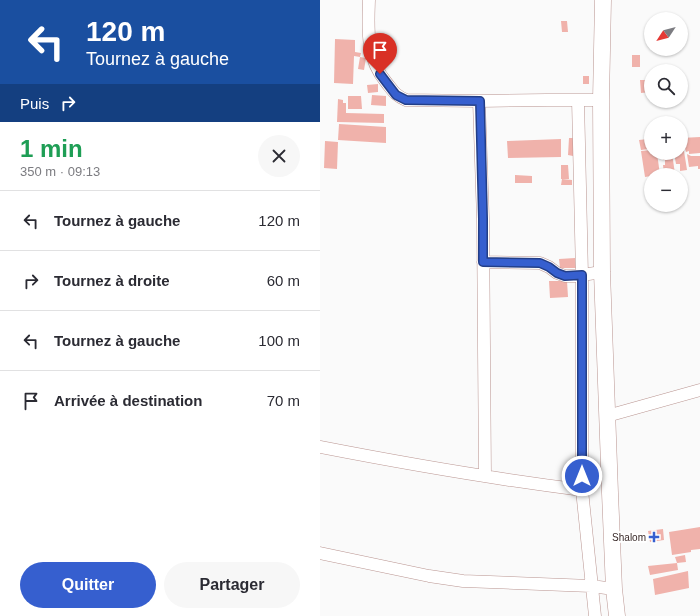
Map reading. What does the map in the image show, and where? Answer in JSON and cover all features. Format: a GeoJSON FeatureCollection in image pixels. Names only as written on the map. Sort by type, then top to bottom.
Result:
{"type":"FeatureCollection","features":[{"type":"Feature","properties":{"kind":"main road"},"geometry":{"type":"LineString","coordinates":[[604,1],[601,100],[602,272],[614,589],[617,616]]}},
{"type":"Feature","properties":{"kind":"street"},"geometry":{"type":"LineString","coordinates":[[369,0],[368,27],[370,51],[380,74],[396,95],[406,100],[601,100]]}},
{"type":"Feature","properties":{"kind":"street"},"geometry":{"type":"LineString","coordinates":[[578,100],[582,275],[582,490],[595,616]]}},
{"type":"Feature","properties":{"kind":"street"},"geometry":{"type":"LineString","coordinates":[[480,101],[483,219],[485,476]]}},
{"type":"Feature","properties":{"kind":"street"},"geometry":{"type":"LineString","coordinates":[[483,262],[540,263],[565,276],[602,272]]}},
{"type":"Feature","properties":{"kind":"street"},"geometry":{"type":"LineString","coordinates":[[607,416],[700,390]]}},
{"type":"Feature","properties":{"kind":"street"},"geometry":{"type":"LineString","coordinates":[[320,447],[485,476],[582,490]]}},
{"type":"Feature","properties":{"kind":"street"},"geometry":{"type":"LineString","coordinates":[[320,553],[429,576],[463,581],[591,586],[614,589]]}},
{"type":"Feature","properties":{"kind":"building"},"geometry":{"type":"Polygon","coordinates":[[[561,21],[567,21],[568,32],[562,32],[561,21]]]}},
{"type":"Feature","properties":{"kind":"building"},"geometry":{"type":"Polygon","coordinates":[[[335,39],[355,40],[355,52],[361,53],[360,57],[354,56],[353,84],[334,83],[335,39]]]}},
{"type":"Feature","properties":{"kind":"building"},"geometry":{"type":"Polygon","coordinates":[[[632,55],[640,55],[640,67],[632,67],[632,55]]]}},
{"type":"Feature","properties":{"kind":"building"},"geometry":{"type":"Polygon","coordinates":[[[360,57],[366,58],[364,70],[358,69],[360,57]]]}},
{"type":"Feature","properties":{"kind":"building"},"geometry":{"type":"Polygon","coordinates":[[[583,76],[589,76],[589,84],[583,84],[583,76]]]}},
{"type":"Feature","properties":{"kind":"building"},"geometry":{"type":"Polygon","coordinates":[[[640,80],[644,80],[644,93],[641,93],[640,80]]]}},
{"type":"Feature","properties":{"kind":"building"},"geometry":{"type":"Polygon","coordinates":[[[378,84],[378,92],[368,93],[367,85],[378,84]]]}},
{"type":"Feature","properties":{"kind":"building"},"geometry":{"type":"Polygon","coordinates":[[[372,95],[386,96],[386,106],[371,105],[372,95]]]}},
{"type":"Feature","properties":{"kind":"building"},"geometry":{"type":"Polygon","coordinates":[[[348,96],[361,96],[362,109],[348,109],[348,96]]]}},
{"type":"Feature","properties":{"kind":"building"},"geometry":{"type":"Polygon","coordinates":[[[338,99],[343,100],[343,103],[346,103],[346,113],[384,114],[384,123],[337,122],[338,99]]]}},
{"type":"Feature","properties":{"kind":"building"},"geometry":{"type":"Polygon","coordinates":[[[339,124],[386,127],[386,143],[338,140],[339,124]]]}},
{"type":"Feature","properties":{"kind":"building"},"geometry":{"type":"Polygon","coordinates":[[[700,137],[700,153],[689,154],[688,138],[700,137]]]}},
{"type":"Feature","properties":{"kind":"building"},"geometry":{"type":"Polygon","coordinates":[[[569,138],[574,138],[573,156],[568,155],[569,138]]]}},
{"type":"Feature","properties":{"kind":"building"},"geometry":{"type":"Polygon","coordinates":[[[561,139],[561,157],[508,158],[507,141],[561,139]]]}},
{"type":"Feature","properties":{"kind":"building"},"geometry":{"type":"Polygon","coordinates":[[[644,139],[644,150],[641,150],[639,140],[644,139]]]}},
{"type":"Feature","properties":{"kind":"building"},"geometry":{"type":"Polygon","coordinates":[[[325,141],[338,142],[337,169],[324,168],[325,141]]]}},
{"type":"Feature","properties":{"kind":"building"},"geometry":{"type":"Polygon","coordinates":[[[641,151],[644,151],[644,160],[658,160],[659,168],[644,168],[644,170],[641,151]]]}},
{"type":"Feature","properties":{"kind":"building"},"geometry":{"type":"Polygon","coordinates":[[[688,154],[700,156],[700,169],[698,169],[698,166],[689,167],[688,154]]]}},
{"type":"Feature","properties":{"kind":"building"},"geometry":{"type":"Polygon","coordinates":[[[665,160],[673,160],[674,168],[663,168],[663,165],[665,165],[665,160]]]}},
{"type":"Feature","properties":{"kind":"building"},"geometry":{"type":"Polygon","coordinates":[[[675,160],[685,160],[687,168],[680,168],[680,164],[676,164],[675,160]]]}},
{"type":"Feature","properties":{"kind":"building"},"geometry":{"type":"Polygon","coordinates":[[[561,165],[568,165],[569,179],[561,179],[561,165]]]}},
{"type":"Feature","properties":{"kind":"building"},"geometry":{"type":"Polygon","coordinates":[[[515,175],[532,176],[532,183],[515,183],[515,175]]]}},
{"type":"Feature","properties":{"kind":"building"},"geometry":{"type":"Polygon","coordinates":[[[562,179],[572,180],[572,185],[561,185],[562,179]]]}},
{"type":"Feature","properties":{"kind":"building"},"geometry":{"type":"Polygon","coordinates":[[[575,258],[576,268],[560,268],[559,259],[575,258]]]}},
{"type":"Feature","properties":{"kind":"building"},"geometry":{"type":"Polygon","coordinates":[[[549,281],[567,281],[568,297],[550,298],[549,281]]]}},
{"type":"Feature","properties":{"kind":"building"},"geometry":{"type":"Polygon","coordinates":[[[700,527],[700,549],[672,555],[669,532],[700,527]]]}},
{"type":"Feature","properties":{"kind":"building"},"geometry":{"type":"Polygon","coordinates":[[[663,529],[664,540],[650,542],[648,531],[663,529]]]}},
{"type":"Feature","properties":{"kind":"building"},"geometry":{"type":"Polygon","coordinates":[[[685,555],[686,562],[677,563],[675,557],[685,555]]]}},
{"type":"Feature","properties":{"kind":"building"},"geometry":{"type":"Polygon","coordinates":[[[677,563],[678,570],[650,575],[648,566],[677,563]]]}},
{"type":"Feature","properties":{"kind":"building"},"geometry":{"type":"Polygon","coordinates":[[[688,571],[689,588],[655,595],[653,579],[688,571]]]}},
{"type":"Feature","properties":{"kind":"place","name":"Shalom"},"geometry":{"type":"Point","coordinates":[654,537]}},
{"type":"Feature","properties":{"kind":"route"},"geometry":{"type":"LineString","coordinates":[[380,74],[396,95],[406,100],[480,101],[483,262],[540,263],[565,276],[582,275],[582,476]]}}]}
